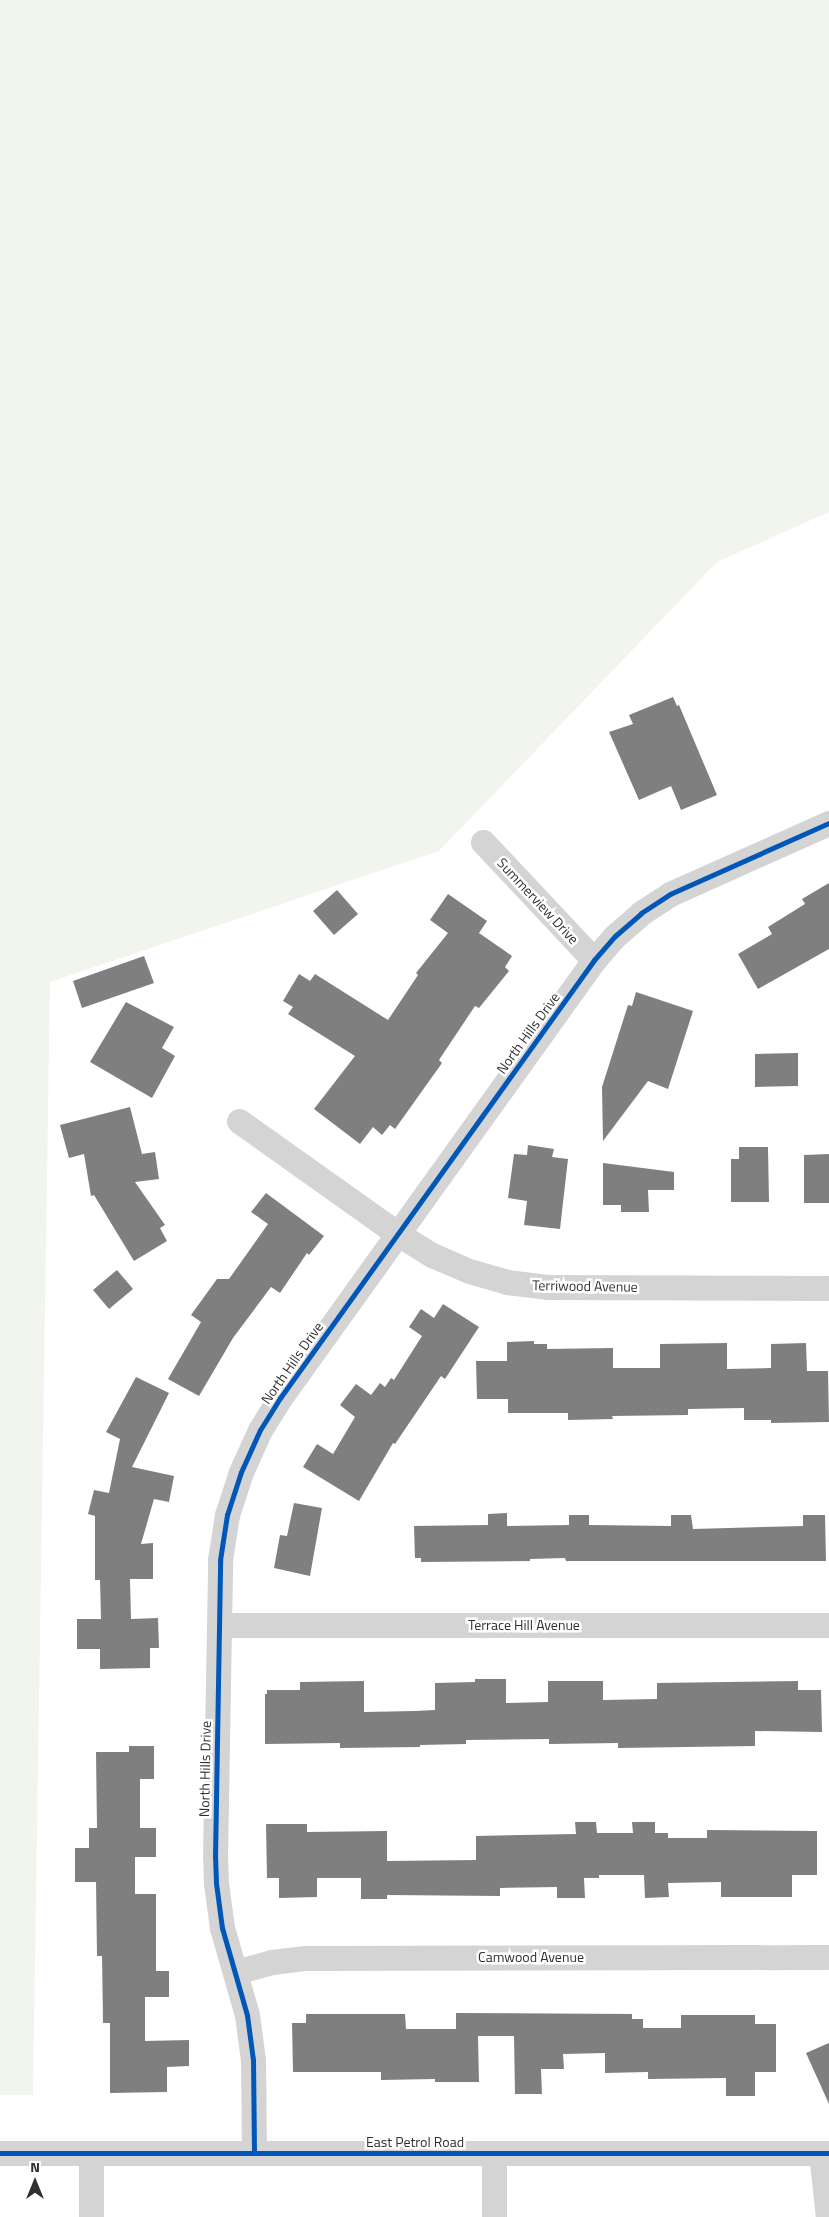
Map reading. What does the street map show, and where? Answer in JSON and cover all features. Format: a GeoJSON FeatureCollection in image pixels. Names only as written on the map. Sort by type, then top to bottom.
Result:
{"type":"FeatureCollection","features":[{"type":"Feature","properties":{"kind":"street","name":"North Hills Drive"},"geometry":{"type":"LineString","coordinates":[[254,2153],[253,2060],[247,2015],[222,1928],[216,1883],[220,1560],[227,1515],[244,1463],[260,1430],[280,1398],[594,960],[615,936],[641,912],[670,894],[829,823]]}},
{"type":"Feature","properties":{"kind":"street","name":"Summerview Drive"},"geometry":{"type":"LineString","coordinates":[[483,842],[594,960]]}},
{"type":"Feature","properties":{"kind":"street","name":"Terriwood Avenue"},"geometry":{"type":"LineString","coordinates":[[239,1121],[398,1234],[432,1255],[468,1271],[507,1282],[547,1287],[829,1288]]}},
{"type":"Feature","properties":{"kind":"street","name":"Terrace Hill Avenue"},"geometry":{"type":"LineString","coordinates":[[219,1625],[829,1625]]}},
{"type":"Feature","properties":{"kind":"street","name":"Camwood Avenue"},"geometry":{"type":"LineString","coordinates":[[235,1972],[272,1962],[306,1958],[829,1957]]}},
{"type":"Feature","properties":{"kind":"street","name":"East Petrol Road"},"geometry":{"type":"LineString","coordinates":[[0,2153],[825,2153]]}},
{"type":"Feature","properties":{"kind":"street"},"geometry":{"type":"LineString","coordinates":[[91,2153],[91,2217]]}},
{"type":"Feature","properties":{"kind":"street"},"geometry":{"type":"LineString","coordinates":[[494,2153],[494,2217]]}},
{"type":"Feature","properties":{"kind":"street"},"geometry":{"type":"LineString","coordinates":[[825,2153],[828,2217]]}},
{"type":"Feature","properties":{"kind":"shaded area"},"geometry":{"type":"Polygon","coordinates":[[[0,0],[829,0],[829,512],[717,562],[439,851],[50,982],[33,2095],[0,2095],[0,0]]]}},
{"type":"Feature","properties":{"kind":"building"},"geometry":{"type":"Polygon","coordinates":[[[673,697],[677,706],[679,705],[717,795],[681,810],[671,786],[639,800],[609,732],[633,724],[629,715],[673,697]]]}},
{"type":"Feature","properties":{"kind":"building"},"geometry":{"type":"Polygon","coordinates":[[[829,883],[829,949],[758,989],[738,954],[772,934],[768,927],[805,904],[802,899],[829,883]]]}},
{"type":"Feature","properties":{"kind":"building"},"geometry":{"type":"Polygon","coordinates":[[[337,890],[358,914],[334,935],[313,911],[337,890]]]}},
{"type":"Feature","properties":{"kind":"building"},"geometry":{"type":"Polygon","coordinates":[[[448,894],[487,921],[479,933],[512,956],[505,967],[509,971],[479,1008],[475,1006],[439,1060],[442,1063],[395,1129],[390,1125],[382,1135],[373,1127],[360,1144],[314,1109],[355,1056],[288,1014],[293,1007],[283,1001],[299,974],[310,981],[315,974],[388,1020],[418,975],[416,973],[448,933],[430,920],[448,894]]]}},
{"type":"Feature","properties":{"kind":"building"},"geometry":{"type":"Polygon","coordinates":[[[144,956],[154,983],[82,1008],[73,981],[144,956]]]}},
{"type":"Feature","properties":{"kind":"building"},"geometry":{"type":"Polygon","coordinates":[[[636,992],[693,1011],[668,1089],[648,1081],[603,1141],[602,1087],[628,1005],[632,1006],[636,992]]]}},
{"type":"Feature","properties":{"kind":"building"},"geometry":{"type":"Polygon","coordinates":[[[126,1002],[174,1027],[162,1048],[175,1056],[152,1098],[90,1062],[126,1002]]]}},
{"type":"Feature","properties":{"kind":"building"},"geometry":{"type":"Polygon","coordinates":[[[798,1053],[798,1086],[755,1087],[755,1054],[798,1053]]]}},
{"type":"Feature","properties":{"kind":"building"},"geometry":{"type":"Polygon","coordinates":[[[130,1107],[142,1154],[155,1152],[159,1179],[135,1182],[165,1225],[160,1228],[167,1241],[134,1261],[94,1195],[91,1196],[84,1154],[69,1158],[60,1125],[130,1107]]]}},
{"type":"Feature","properties":{"kind":"building"},"geometry":{"type":"Polygon","coordinates":[[[528,1145],[554,1149],[552,1157],[568,1159],[560,1229],[524,1225],[527,1201],[508,1198],[514,1154],[527,1155],[528,1145]]]}},
{"type":"Feature","properties":{"kind":"building"},"geometry":{"type":"Polygon","coordinates":[[[739,1147],[768,1147],[769,1202],[731,1202],[731,1159],[739,1159],[739,1147]]]}},
{"type":"Feature","properties":{"kind":"building"},"geometry":{"type":"Polygon","coordinates":[[[829,1154],[829,1203],[804,1203],[804,1155],[829,1154]]]}},
{"type":"Feature","properties":{"kind":"building"},"geometry":{"type":"Polygon","coordinates":[[[603,1163],[674,1172],[674,1190],[648,1190],[649,1212],[621,1212],[621,1205],[603,1205],[603,1163]]]}},
{"type":"Feature","properties":{"kind":"building"},"geometry":{"type":"Polygon","coordinates":[[[266,1193],[324,1236],[309,1255],[307,1253],[280,1293],[271,1287],[233,1338],[199,1396],[168,1379],[201,1322],[191,1315],[217,1279],[229,1279],[268,1224],[251,1212],[266,1193]]]}},
{"type":"Feature","properties":{"kind":"building"},"geometry":{"type":"Polygon","coordinates":[[[117,1270],[133,1289],[109,1309],[93,1290],[117,1270]]]}},
{"type":"Feature","properties":{"kind":"building"},"geometry":{"type":"Polygon","coordinates":[[[443,1304],[479,1327],[445,1379],[441,1376],[395,1444],[393,1443],[359,1501],[303,1467],[317,1444],[333,1454],[355,1417],[340,1405],[356,1384],[371,1395],[380,1383],[385,1387],[391,1378],[394,1380],[422,1336],[409,1327],[421,1309],[434,1318],[443,1304]]]}},
{"type":"Feature","properties":{"kind":"building"},"geometry":{"type":"Polygon","coordinates":[[[534,1341],[534,1344],[547,1344],[547,1349],[613,1348],[613,1368],[660,1368],[660,1344],[727,1343],[727,1369],[771,1368],[771,1344],[806,1343],[807,1371],[828,1371],[829,1422],[771,1423],[771,1420],[744,1420],[744,1408],[688,1409],[688,1415],[612,1416],[613,1419],[568,1420],[568,1413],[508,1413],[508,1399],[477,1399],[476,1361],[507,1361],[507,1342],[534,1341]]]}},
{"type":"Feature","properties":{"kind":"building"},"geometry":{"type":"Polygon","coordinates":[[[136,1377],[169,1393],[132,1467],[174,1476],[169,1502],[154,1499],[141,1544],[153,1543],[153,1579],[130,1579],[131,1619],[158,1618],[159,1648],[150,1648],[150,1668],[100,1669],[100,1649],[77,1649],[77,1619],[101,1619],[100,1580],[95,1580],[95,1516],[88,1514],[94,1490],[109,1493],[120,1439],[106,1432],[136,1377]]]}},
{"type":"Feature","properties":{"kind":"building"},"geometry":{"type":"Polygon","coordinates":[[[294,1503],[322,1508],[310,1576],[274,1568],[280,1535],[287,1536],[294,1503]]]}},
{"type":"Feature","properties":{"kind":"building"},"geometry":{"type":"Polygon","coordinates":[[[507,1513],[507,1526],[569,1525],[569,1515],[589,1515],[589,1525],[671,1526],[671,1515],[691,1515],[693,1529],[803,1526],[803,1515],[825,1515],[826,1561],[566,1561],[565,1558],[530,1559],[530,1561],[421,1562],[421,1558],[415,1558],[414,1526],[488,1525],[488,1514],[507,1513]]]}},
{"type":"Feature","properties":{"kind":"building"},"geometry":{"type":"Polygon","coordinates":[[[475,1679],[506,1679],[506,1703],[548,1702],[548,1681],[603,1681],[603,1700],[657,1699],[657,1683],[798,1681],[798,1690],[821,1690],[822,1732],[755,1731],[755,1746],[618,1748],[618,1743],[549,1744],[549,1739],[466,1740],[466,1744],[420,1745],[420,1747],[340,1748],[340,1743],[265,1744],[265,1694],[267,1694],[267,1690],[300,1690],[300,1682],[364,1681],[364,1712],[435,1710],[435,1683],[475,1682],[475,1679]]]}},
{"type":"Feature","properties":{"kind":"building"},"geometry":{"type":"Polygon","coordinates":[[[129,1746],[154,1746],[154,1779],[140,1779],[140,1828],[156,1828],[156,1857],[135,1857],[135,1894],[156,1894],[156,1971],[169,1971],[169,1997],[145,1997],[145,2041],[189,2040],[189,2066],[167,2067],[167,2092],[110,2093],[110,2023],[103,2023],[102,1956],[97,1956],[96,1882],[75,1882],[75,1848],[89,1848],[89,1828],[97,1828],[96,1752],[129,1752],[129,1746]]]}},
{"type":"Feature","properties":{"kind":"building"},"geometry":{"type":"Polygon","coordinates":[[[575,1822],[596,1822],[597,1833],[633,1833],[632,1822],[655,1822],[655,1833],[668,1833],[668,1838],[707,1838],[707,1830],[817,1831],[817,1875],[792,1875],[792,1897],[721,1897],[721,1882],[668,1883],[669,1897],[645,1898],[644,1875],[599,1875],[599,1878],[584,1878],[585,1898],[557,1898],[557,1887],[500,1888],[500,1896],[387,1895],[387,1899],[361,1899],[361,1878],[317,1878],[317,1897],[279,1898],[279,1878],[267,1878],[266,1824],[307,1824],[307,1832],[387,1831],[387,1861],[476,1860],[476,1836],[576,1834],[575,1822]]]}},
{"type":"Feature","properties":{"kind":"building"},"geometry":{"type":"Polygon","coordinates":[[[456,2013],[632,2014],[632,2019],[643,2019],[643,2028],[681,2028],[681,2015],[755,2015],[755,2024],[776,2024],[776,2072],[755,2072],[755,2096],[726,2096],[726,2078],[648,2079],[648,2072],[605,2073],[605,2053],[563,2054],[564,2069],[541,2069],[542,2094],[515,2094],[514,2036],[478,2036],[479,2082],[435,2082],[435,2079],[381,2080],[381,2072],[293,2072],[292,2023],[306,2023],[306,2014],[405,2014],[406,2029],[456,2029],[456,2013]]]}},
{"type":"Feature","properties":{"kind":"building"},"geometry":{"type":"Polygon","coordinates":[[[829,2043],[829,2104],[806,2053],[829,2043]]]}},
{"type":"Feature","properties":{"kind":"cycle path"},"geometry":{"type":"LineString","coordinates":[[254,2153],[253,2060],[247,2015],[222,1928],[216,1883],[215,1857],[220,1560],[227,1515],[241,1472],[260,1430],[280,1398],[594,960],[615,936],[641,913],[670,894],[829,823]]}},
{"type":"Feature","properties":{"kind":"cycle path"},"geometry":{"type":"LineString","coordinates":[[0,2153],[829,2153]]}}]}
